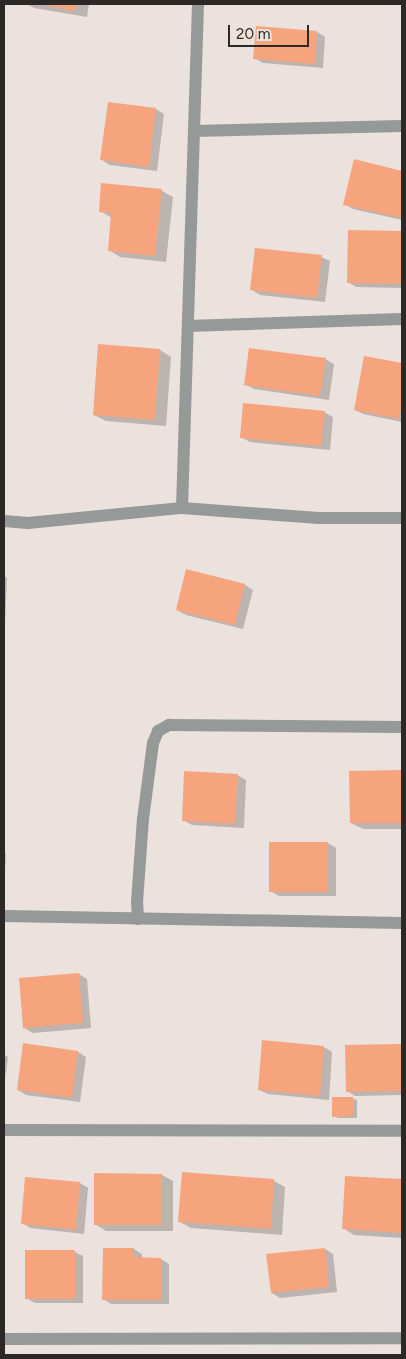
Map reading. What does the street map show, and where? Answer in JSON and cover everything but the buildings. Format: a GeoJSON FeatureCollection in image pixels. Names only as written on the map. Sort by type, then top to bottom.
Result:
{"type":"FeatureCollection","features":[{"type":"Feature","properties":{"kind":"street"},"geometry":{"type":"LineString","coordinates":[[182,508],[198,4]]}},
{"type":"Feature","properties":{"kind":"street"},"geometry":{"type":"LineString","coordinates":[[194,131],[402,126]]}},
{"type":"Feature","properties":{"kind":"street"},"geometry":{"type":"LineString","coordinates":[[188,326],[402,319]]}},
{"type":"Feature","properties":{"kind":"street"},"geometry":{"type":"LineString","coordinates":[[4,521],[28,523],[182,508],[319,518],[402,518]]}},
{"type":"Feature","properties":{"kind":"street"},"geometry":{"type":"LineString","coordinates":[[138,919],[137,902],[143,819],[153,742],[158,731],[169,725],[402,727]]}},
{"type":"Feature","properties":{"kind":"street"},"geometry":{"type":"LineString","coordinates":[[4,916],[402,923]]}},
{"type":"Feature","properties":{"kind":"street"},"geometry":{"type":"LineString","coordinates":[[4,1130],[402,1131]]}},
{"type":"Feature","properties":{"kind":"street"},"geometry":{"type":"LineString","coordinates":[[4,1340],[402,1338]]}}]}
